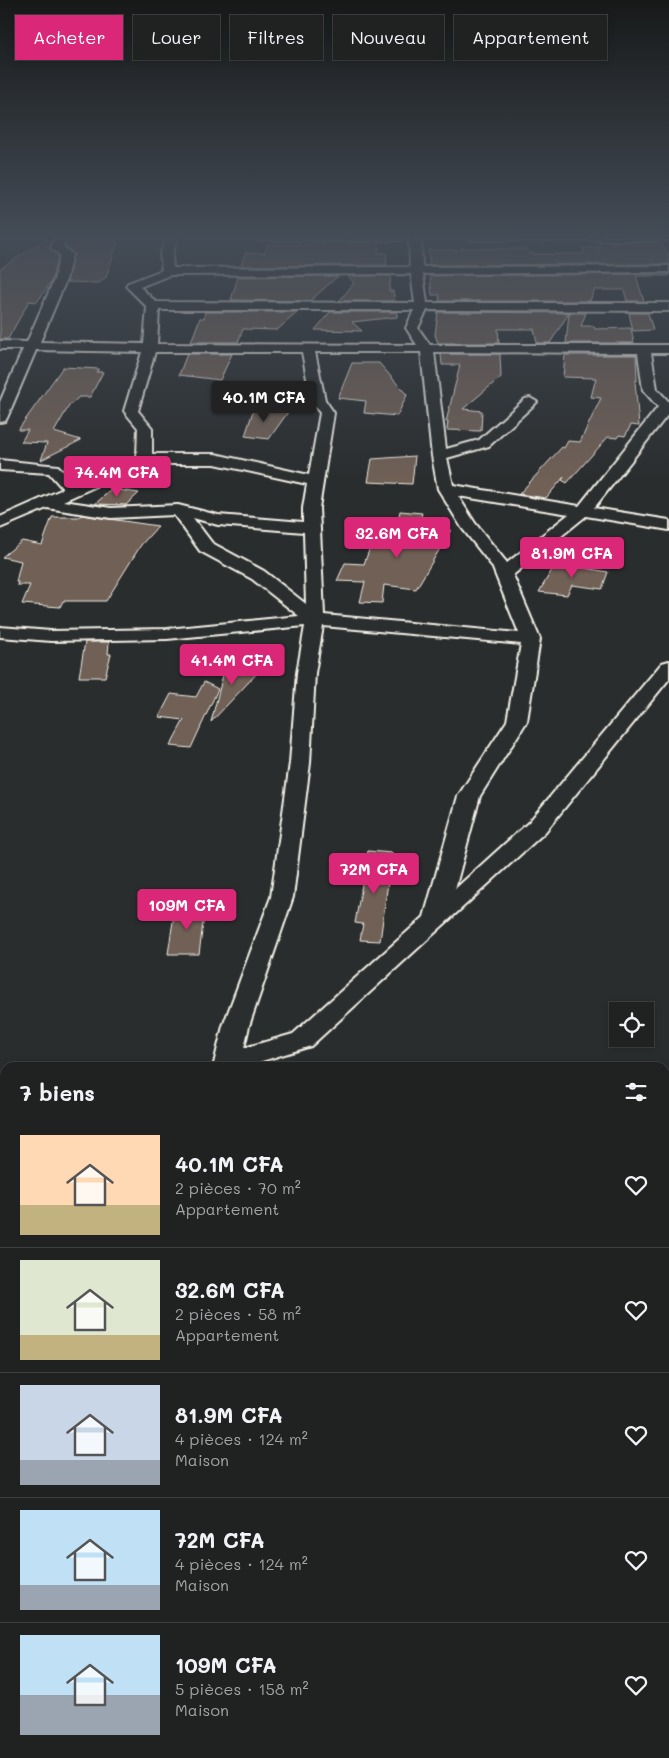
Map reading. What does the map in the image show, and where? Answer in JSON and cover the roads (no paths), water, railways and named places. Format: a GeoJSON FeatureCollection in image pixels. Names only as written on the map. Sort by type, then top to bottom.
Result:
{"type":"FeatureCollection","features":[{"type":"Feature","properties":{"kind":"street"},"geometry":{"type":"LineString","coordinates":[[0,418],[42,319]]}},
{"type":"Feature","properties":{"kind":"street"},"geometry":{"type":"LineString","coordinates":[[144,459],[145,428],[131,410],[150,348],[152,319]]}},
{"type":"Feature","properties":{"kind":"street"},"geometry":{"type":"LineString","coordinates":[[416,319],[412,328],[427,350],[439,456],[446,489],[468,525],[500,564],[531,639],[516,721],[468,796],[435,919]]}},
{"type":"Feature","properties":{"kind":"street"},"geometry":{"type":"LineString","coordinates":[[0,345],[427,350],[669,349]]}},
{"type":"Feature","properties":{"kind":"street"},"geometry":{"type":"LineString","coordinates":[[227,1062],[236,1026],[282,897],[300,763],[306,673],[315,620],[311,508],[314,480],[327,413],[318,400],[308,349]]}},
{"type":"Feature","properties":{"kind":"street"},"geometry":{"type":"LineString","coordinates":[[504,573],[584,510],[666,407],[650,390],[644,349]]}},
{"type":"Feature","properties":{"kind":"street"},"geometry":{"type":"LineString","coordinates":[[439,456],[484,442],[530,402]]}},
{"type":"Feature","properties":{"kind":"street"},"geometry":{"type":"LineString","coordinates":[[650,426],[669,428]]}},
{"type":"Feature","properties":{"kind":"street"},"geometry":{"type":"LineString","coordinates":[[0,523],[144,459],[215,459],[314,480]]}},
{"type":"Feature","properties":{"kind":"street"},"geometry":{"type":"LineString","coordinates":[[0,465],[53,469],[74,491]]}},
{"type":"Feature","properties":{"kind":"street"},"geometry":{"type":"LineString","coordinates":[[446,489],[584,510],[669,526]]}},
{"type":"Feature","properties":{"kind":"street"},"geometry":{"type":"LineString","coordinates":[[45,503],[111,513],[178,510],[218,520],[312,528]]}},
{"type":"Feature","properties":{"kind":"street"},"geometry":{"type":"LineString","coordinates":[[178,510],[206,547],[258,576],[315,620]]}},
{"type":"Feature","properties":{"kind":"street"},"geometry":{"type":"LineString","coordinates":[[0,632],[51,636],[167,634],[315,620],[531,639]]}},
{"type":"Feature","properties":{"kind":"street"},"geometry":{"type":"LineString","coordinates":[[232,1062],[302,1040],[537,827],[669,667]]}}]}
